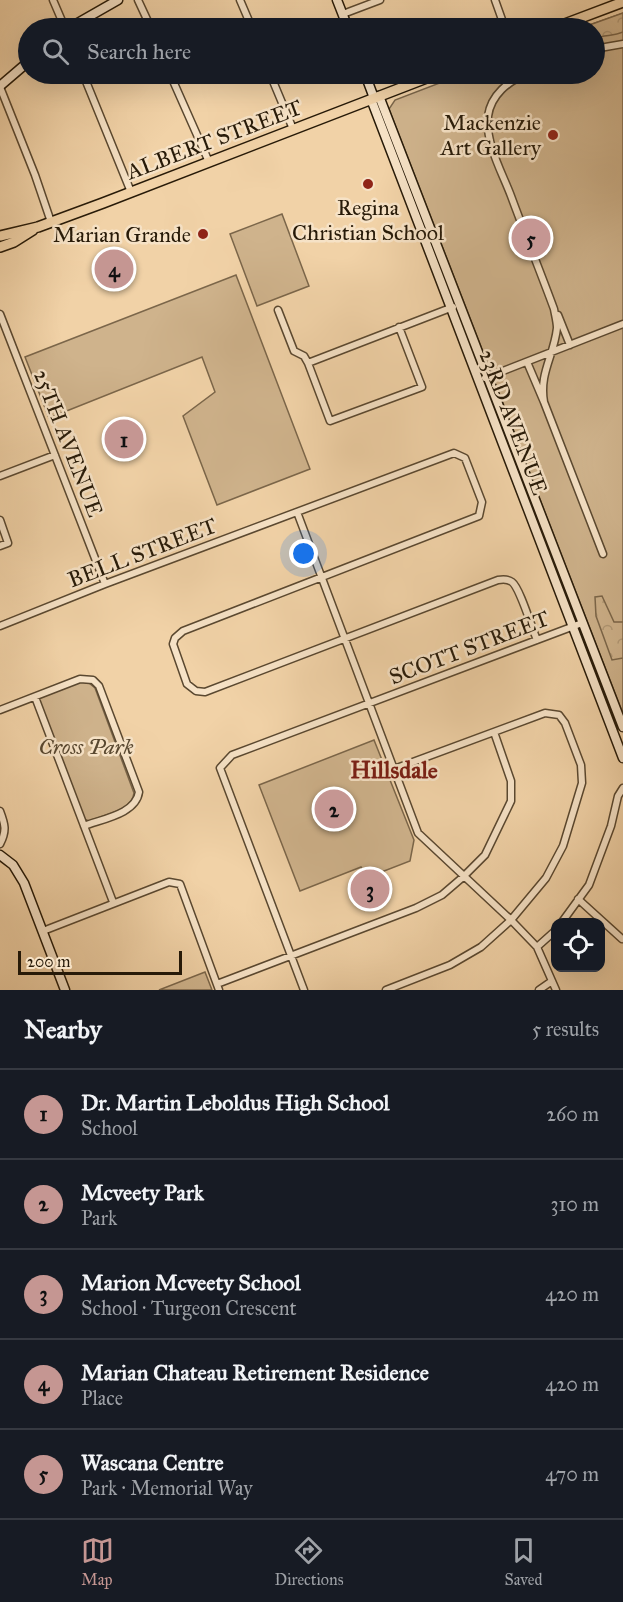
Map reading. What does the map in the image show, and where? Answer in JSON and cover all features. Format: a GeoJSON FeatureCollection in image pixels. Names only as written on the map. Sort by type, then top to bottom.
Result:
{"type":"FeatureCollection","features":[{"type":"Feature","properties":{"kind":"main road"},"geometry":{"type":"LineString","coordinates":[[85,18],[118,0]]}},
{"type":"Feature","properties":{"kind":"main road"},"geometry":{"type":"LineString","coordinates":[[337,0],[344,18]]}},
{"type":"Feature","properties":{"kind":"main road"},"geometry":{"type":"LineString","coordinates":[[581,18],[623,2]]}},
{"type":"Feature","properties":{"kind":"main road"},"geometry":{"type":"LineString","coordinates":[[0,87],[18,71]]}},
{"type":"Feature","properties":{"kind":"main road","name":"23RD AVENUE"},"geometry":{"type":"LineString","coordinates":[[369,84],[578,625],[623,758]]}},
{"type":"Feature","properties":{"kind":"main road","name":"ALBERT STREET"},"geometry":{"type":"LineString","coordinates":[[0,236],[38,227],[411,84]]}},
{"type":"Feature","properties":{"kind":"main road","name":"ALBERT STREET"},"geometry":{"type":"LineString","coordinates":[[0,247],[14,242],[38,227]]}},
{"type":"Feature","properties":{"kind":"main road","name":"23RD AVENUE"},"geometry":{"type":"LineString","coordinates":[[578,625],[623,728]]}},
{"type":"Feature","properties":{"kind":"main road"},"geometry":{"type":"LineString","coordinates":[[0,855],[18,871],[65,990]]}},
{"type":"Feature","properties":{"kind":"street"},"geometry":{"type":"LineString","coordinates":[[53,0],[62,18]]}},
{"type":"Feature","properties":{"kind":"street"},"geometry":{"type":"LineString","coordinates":[[138,0],[146,18]]}},
{"type":"Feature","properties":{"kind":"street"},"geometry":{"type":"LineString","coordinates":[[240,0],[248,18]]}},
{"type":"Feature","properties":{"kind":"street"},"geometry":{"type":"LineString","coordinates":[[343,14],[380,0]]}},
{"type":"Feature","properties":{"kind":"street"},"geometry":{"type":"LineString","coordinates":[[495,0],[501,18]]}},
{"type":"Feature","properties":{"kind":"street"},"geometry":{"type":"LineString","coordinates":[[605,47],[623,44]]}},
{"type":"Feature","properties":{"kind":"street"},"geometry":{"type":"LineString","coordinates":[[87,84],[131,192]]}},
{"type":"Feature","properties":{"kind":"street"},"geometry":{"type":"LineString","coordinates":[[174,84],[209,162]]}},
{"type":"Feature","properties":{"kind":"street"},"geometry":{"type":"LineString","coordinates":[[274,84],[293,129]]}},
{"type":"Feature","properties":{"kind":"street"},"geometry":{"type":"LineString","coordinates":[[510,84],[495,98],[488,114],[488,132],[554,309],[570,345]]}},
{"type":"Feature","properties":{"kind":"street"},"geometry":{"type":"LineString","coordinates":[[0,87],[51,222]]}},
{"type":"Feature","properties":{"kind":"street"},"geometry":{"type":"LineString","coordinates":[[308,363],[455,306]]}},
{"type":"Feature","properties":{"kind":"street"},"geometry":{"type":"LineString","coordinates":[[544,402],[543,375],[557,326],[554,309]]}},
{"type":"Feature","properties":{"kind":"street"},"geometry":{"type":"LineString","coordinates":[[278,310],[294,351],[304,356],[308,363],[330,421],[422,387],[399,327]]}},
{"type":"Feature","properties":{"kind":"street","name":"25TH AVENUE"},"geometry":{"type":"LineString","coordinates":[[0,314],[105,584]]}},
{"type":"Feature","properties":{"kind":"street"},"geometry":{"type":"LineString","coordinates":[[483,379],[623,324]]}},
{"type":"Feature","properties":{"kind":"street"},"geometry":{"type":"LineString","coordinates":[[527,362],[603,554]]}},
{"type":"Feature","properties":{"kind":"street","name":"BELL STREET"},"geometry":{"type":"LineString","coordinates":[[0,626],[105,584],[454,453],[465,458],[482,502],[479,516],[320,578]]}},
{"type":"Feature","properties":{"kind":"street"},"geometry":{"type":"LineString","coordinates":[[0,476],[55,455]]}},
{"type":"Feature","properties":{"kind":"street"},"geometry":{"type":"LineString","coordinates":[[297,512],[418,833],[537,947],[556,990]]}},
{"type":"Feature","properties":{"kind":"street"},"geometry":{"type":"LineString","coordinates":[[0,520],[9,543],[0,546]]}},
{"type":"Feature","properties":{"kind":"street"},"geometry":{"type":"LineString","coordinates":[[320,578],[178,634],[175,638],[174,650],[187,684],[196,692],[205,692],[505,579],[513,582],[518,590],[537,640]]}},
{"type":"Feature","properties":{"kind":"street","name":"SCOTT STREET"},"geometry":{"type":"LineString","coordinates":[[291,956],[220,768],[232,755],[578,625]]}},
{"type":"Feature","properties":{"kind":"street"},"geometry":{"type":"LineString","coordinates":[[0,711],[80,679],[93,680],[99,686],[139,792],[138,801],[129,809],[84,826]]}},
{"type":"Feature","properties":{"kind":"street"},"geometry":{"type":"LineString","coordinates":[[35,697],[113,902]]}},
{"type":"Feature","properties":{"kind":"street"},"geometry":{"type":"LineString","coordinates":[[386,990],[450,965],[481,947],[511,920],[546,878],[563,846],[582,783],[581,765],[565,723],[560,715],[545,713],[394,769]]}},
{"type":"Feature","properties":{"kind":"street"},"geometry":{"type":"LineString","coordinates":[[43,931],[169,882],[180,884],[218,987],[416,908],[442,895],[485,855],[511,801],[511,781],[494,732]]}},
{"type":"Feature","properties":{"kind":"street"},"geometry":{"type":"LineString","coordinates":[[565,918],[589,885],[611,826],[618,796],[623,788]]}},
{"type":"Feature","properties":{"kind":"street"},"geometry":{"type":"LineString","coordinates":[[0,811],[6,826],[0,844]]}},
{"type":"Feature","properties":{"kind":"street"},"geometry":{"type":"LineString","coordinates":[[578,898],[622,939]]}},
{"type":"Feature","properties":{"kind":"street"},"geometry":{"type":"LineString","coordinates":[[537,947],[551,934]]}},
{"type":"Feature","properties":{"kind":"street"},"geometry":{"type":"LineString","coordinates":[[291,956],[304,990]]}},
{"type":"Feature","properties":{"kind":"street"},"geometry":{"type":"LineString","coordinates":[[539,990],[552,981]]}},
{"type":"Feature","properties":{"kind":"green space"},"geometry":{"type":"Polygon","coordinates":[[[623,13],[623,714],[389,109],[395,100],[437,84],[605,84],[605,19],[623,13]]]}},
{"type":"Feature","properties":{"kind":"green space"},"geometry":{"type":"Polygon","coordinates":[[[623,13],[623,32],[605,36],[605,19],[623,13]]]}},
{"type":"Feature","properties":{"kind":"green space"},"geometry":{"type":"Polygon","coordinates":[[[282,214],[309,286],[257,306],[230,234],[282,214]]]}},
{"type":"Feature","properties":{"kind":"green space"},"geometry":{"type":"Polygon","coordinates":[[[236,275],[310,469],[217,505],[183,416],[215,392],[202,357],[49,418],[25,357],[236,275]]]}},
{"type":"Feature","properties":{"kind":"green space"},"geometry":{"type":"Polygon","coordinates":[[[602,596],[614,622],[623,622],[623,658],[612,660],[596,616],[595,597],[602,596]]]}},
{"type":"Feature","properties":{"kind":"green space","name":"Cross Park"},"geometry":{"type":"Polygon","coordinates":[[[81,681],[95,688],[134,793],[132,799],[123,808],[89,821],[84,819],[39,702],[41,696],[81,681]]]}},
{"type":"Feature","properties":{"kind":"green space"},"geometry":{"type":"Polygon","coordinates":[[[374,740],[414,840],[410,861],[366,878],[361,867],[300,891],[259,785],[374,740]]]}},
{"type":"Feature","properties":{"kind":"green space"},"geometry":{"type":"Polygon","coordinates":[[[205,972],[212,990],[159,990],[205,972]]]}},
{"type":"Feature","properties":{"kind":"place","name":"Mackenzie Art Gallery"},"geometry":{"type":"Point","coordinates":[553,135]}},
{"type":"Feature","properties":{"kind":"place","name":"Regina Christian School"},"geometry":{"type":"Point","coordinates":[368,184]}},
{"type":"Feature","properties":{"kind":"place","name":"Marian Grande"},"geometry":{"type":"Point","coordinates":[203,234]}},
{"type":"Feature","properties":{"kind":"place","name":"Wascana Centre"},"geometry":{"type":"Point","coordinates":[531,238]}},
{"type":"Feature","properties":{"kind":"place","name":"Marian Chateau Retirement Residence"},"geometry":{"type":"Point","coordinates":[114,269]}},
{"type":"Feature","properties":{"kind":"place","name":"Dr. Martin Leboldus High School"},"geometry":{"type":"Point","coordinates":[124,439]}},
{"type":"Feature","properties":{"kind":"place","name":"Mcveety Park"},"geometry":{"type":"Point","coordinates":[334,809]}},
{"type":"Feature","properties":{"kind":"place","name":"Marion Mcveety School"},"geometry":{"type":"Point","coordinates":[370,889]}},
{"type":"Feature","properties":{"kind":"district","name":"Hillsdale"},"geometry":{"type":"Point","coordinates":[394,770]}}]}
